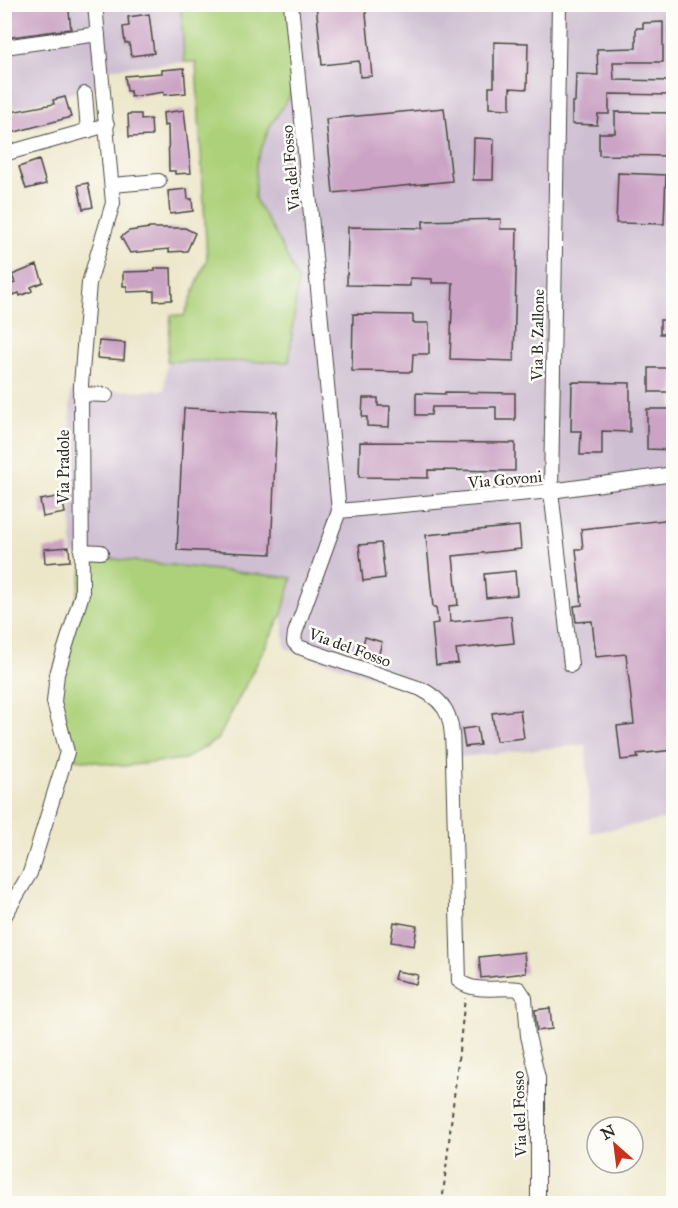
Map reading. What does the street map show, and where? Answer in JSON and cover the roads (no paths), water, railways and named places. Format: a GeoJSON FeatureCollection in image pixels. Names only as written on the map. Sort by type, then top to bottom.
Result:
{"type":"FeatureCollection","features":[{"type":"Feature","properties":{"kind":"street","name":"Via Pradole"},"geometry":{"type":"LineString","coordinates":[[4,917],[30,873],[68,752],[54,702],[57,674],[82,594],[80,394],[89,284],[113,203],[95,4]]}},
{"type":"Feature","properties":{"kind":"street","name":"Via del Fosso"},"geometry":{"type":"LineString","coordinates":[[291,4],[339,510],[295,633],[294,642],[299,647],[421,689],[434,695],[445,706],[452,727],[459,981],[466,986],[478,989],[519,989],[525,998],[528,1036],[538,1078],[538,1203]]}},
{"type":"Feature","properties":{"kind":"street","name":"Via B. Zallone"},"geometry":{"type":"LineString","coordinates":[[559,4],[551,491],[571,665]]}},
{"type":"Feature","properties":{"kind":"street"},"geometry":{"type":"LineString","coordinates":[[4,47],[98,34]]}},
{"type":"Feature","properties":{"kind":"street"},"geometry":{"type":"LineString","coordinates":[[85,94],[88,131]]}},
{"type":"Feature","properties":{"kind":"street"},"geometry":{"type":"LineString","coordinates":[[4,154],[107,125]]}},
{"type":"Feature","properties":{"kind":"street"},"geometry":{"type":"LineString","coordinates":[[112,185],[159,182]]}},
{"type":"Feature","properties":{"kind":"street"},"geometry":{"type":"LineString","coordinates":[[80,394],[106,396]]}},
{"type":"Feature","properties":{"kind":"street","name":"Via Govoni"},"geometry":{"type":"LineString","coordinates":[[339,510],[551,491],[674,474]]}},
{"type":"Feature","properties":{"kind":"street"},"geometry":{"type":"LineString","coordinates":[[81,551],[101,552]]}}]}
